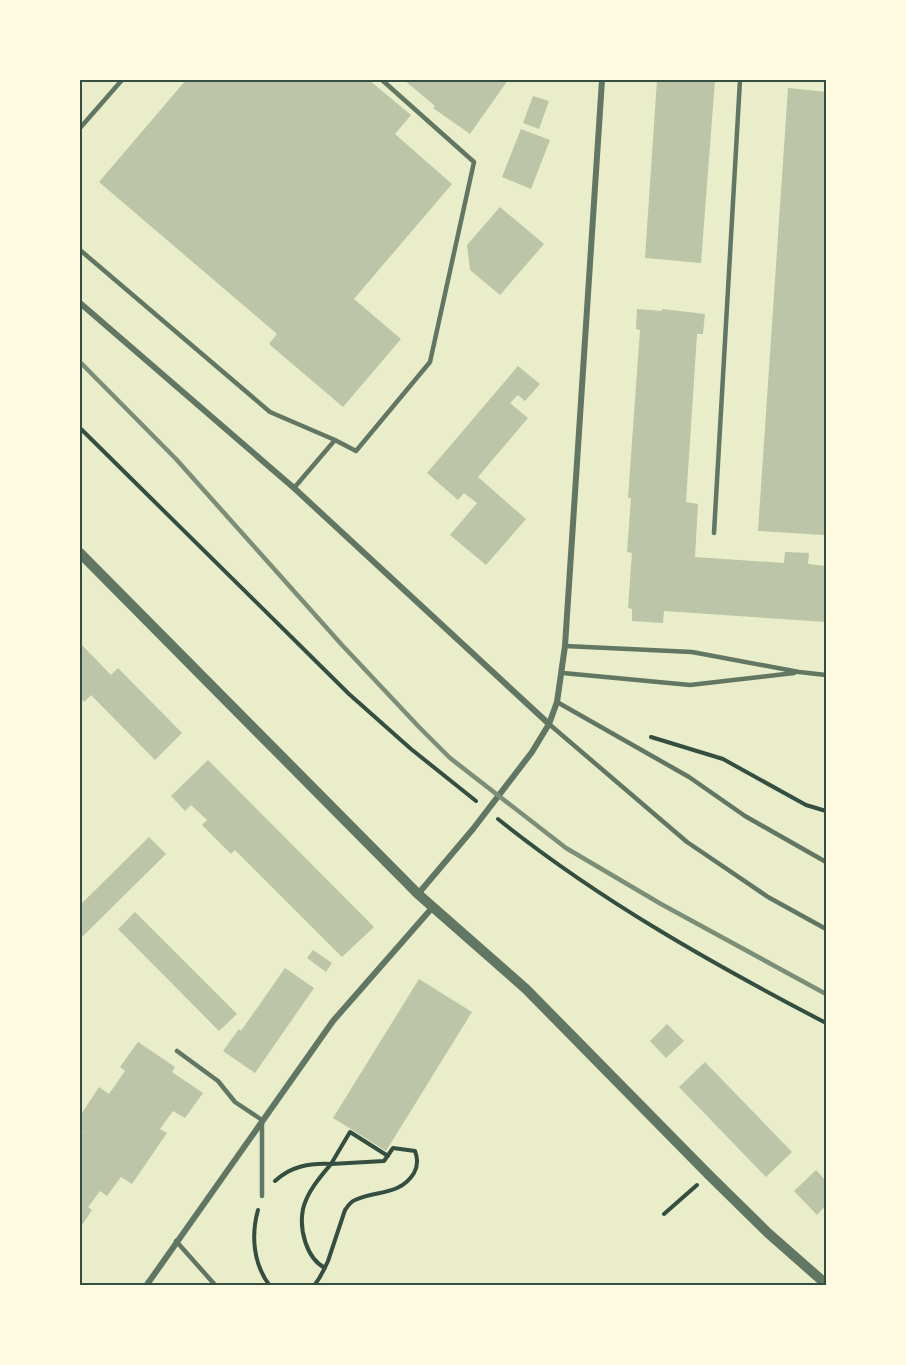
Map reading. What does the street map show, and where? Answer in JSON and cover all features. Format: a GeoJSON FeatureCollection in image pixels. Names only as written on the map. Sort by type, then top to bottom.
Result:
{"type":"FeatureCollection","features":[{"type":"Feature","properties":{"kind":"street"},"geometry":{"type":"LineString","coordinates":[[418,894],[532,752],[549,724],[557,702],[563,673],[565,646],[602,80]]}},
{"type":"Feature","properties":{"kind":"street"},"geometry":{"type":"LineString","coordinates":[[80,303],[294,488],[549,724]]}},
{"type":"Feature","properties":{"kind":"street"},"geometry":{"type":"LineString","coordinates":[[80,553],[432,908],[526,989],[709,1175],[768,1233],[826,1284]]}},
{"type":"Feature","properties":{"kind":"street"},"geometry":{"type":"LineString","coordinates":[[146,1286],[333,1021],[432,908]]}},
{"type":"Feature","properties":{"kind":"lane"},"geometry":{"type":"LineString","coordinates":[[80,128],[122,80]]}},
{"type":"Feature","properties":{"kind":"lane"},"geometry":{"type":"LineString","coordinates":[[80,250],[270,412],[356,451],[430,362],[474,162],[382,80]]}},
{"type":"Feature","properties":{"kind":"lane"},"geometry":{"type":"LineString","coordinates":[[714,533],[740,80]]}},
{"type":"Feature","properties":{"kind":"lane"},"geometry":{"type":"LineString","coordinates":[[294,488],[334,441]]}},
{"type":"Feature","properties":{"kind":"lane"},"geometry":{"type":"LineString","coordinates":[[565,646],[692,652],[826,675]]}},
{"type":"Feature","properties":{"kind":"lane"},"geometry":{"type":"LineString","coordinates":[[563,673],[690,685],[799,672]]}},
{"type":"Feature","properties":{"kind":"lane"},"geometry":{"type":"LineString","coordinates":[[557,702],[689,777],[745,816],[826,862]]}},
{"type":"Feature","properties":{"kind":"lane"},"geometry":{"type":"LineString","coordinates":[[549,724],[687,842],[768,897],[826,929]]}},
{"type":"Feature","properties":{"kind":"lane"},"geometry":{"type":"LineString","coordinates":[[815,855],[826,856]]}},
{"type":"Feature","properties":{"kind":"lane"},"geometry":{"type":"LineString","coordinates":[[177,1051],[218,1081],[235,1102],[262,1120],[262,1196]]}},
{"type":"Feature","properties":{"kind":"lane"},"geometry":{"type":"LineString","coordinates":[[176,1241],[216,1286]]}},
{"type":"Feature","properties":{"kind":"path"},"geometry":{"type":"LineString","coordinates":[[80,428],[349,694],[454,784]]}},
{"type":"Feature","properties":{"kind":"path"},"geometry":{"type":"LineString","coordinates":[[641,733],[723,759],[806,805],[826,811]]}},
{"type":"Feature","properties":{"kind":"path"},"geometry":{"type":"LineString","coordinates":[[522,838],[574,876],[640,918],[701,955],[826,1023]]}},
{"type":"Feature","properties":{"kind":"path"},"geometry":{"type":"LineString","coordinates":[[325,1268],[317,1262],[307,1247],[302,1226],[303,1209],[315,1183],[331,1164],[350,1132],[388,1156]]}},
{"type":"Feature","properties":{"kind":"path"},"geometry":{"type":"LineString","coordinates":[[270,1286],[263,1275],[253,1240],[254,1225],[262,1196],[282,1175],[301,1166],[384,1161],[393,1148],[415,1151],[417,1162],[412,1176],[401,1187],[350,1203],[345,1210],[325,1268],[314,1286]]}},
{"type":"Feature","properties":{"kind":"path"},"geometry":{"type":"LineString","coordinates":[[664,1214],[709,1175]]}},
{"type":"Feature","properties":{"kind":"building"},"geometry":{"type":"Polygon","coordinates":[[[186,80],[369,80],[411,115],[395,134],[452,184],[354,299],[401,339],[343,407],[269,344],[277,334],[99,182],[186,80]]]}},
{"type":"Feature","properties":{"kind":"building"},"geometry":{"type":"Polygon","coordinates":[[[404,80],[508,80],[470,134],[433,108],[435,106],[404,80]]]}},
{"type":"Feature","properties":{"kind":"building"},"geometry":{"type":"Polygon","coordinates":[[[657,80],[715,80],[701,263],[645,258],[657,80]]]}},
{"type":"Feature","properties":{"kind":"building"},"geometry":{"type":"Polygon","coordinates":[[[788,88],[826,92],[826,507],[824,535],[758,531],[788,88]]]}},
{"type":"Feature","properties":{"kind":"building"},"geometry":{"type":"Polygon","coordinates":[[[533,96],[549,101],[539,129],[523,123],[533,96]]]}},
{"type":"Feature","properties":{"kind":"building"},"geometry":{"type":"Polygon","coordinates":[[[521,129],[550,140],[531,189],[502,177],[521,129]]]}},
{"type":"Feature","properties":{"kind":"building"},"geometry":{"type":"Polygon","coordinates":[[[500,207],[544,244],[500,295],[470,270],[467,245],[500,207]]]}},
{"type":"Feature","properties":{"kind":"building"},"geometry":{"type":"Polygon","coordinates":[[[637,309],[662,311],[662,309],[705,314],[703,334],[697,334],[686,502],[698,504],[695,557],[784,563],[785,552],[809,553],[808,564],[826,566],[826,622],[664,611],[663,623],[632,621],[632,609],[628,608],[632,553],[627,552],[631,498],[628,498],[640,330],[636,329],[637,309]]]}},
{"type":"Feature","properties":{"kind":"building"},"geometry":{"type":"Polygon","coordinates":[[[518,366],[540,384],[525,401],[518,395],[510,403],[528,418],[478,477],[526,519],[486,565],[450,535],[477,503],[464,493],[458,500],[427,473],[518,366]]]}},
{"type":"Feature","properties":{"kind":"building"},"geometry":{"type":"Polygon","coordinates":[[[80,643],[111,675],[118,668],[182,733],[155,760],[91,695],[84,702],[80,697],[80,643]]]}},
{"type":"Feature","properties":{"kind":"building"},"geometry":{"type":"Polygon","coordinates":[[[208,760],[374,927],[342,957],[235,850],[231,854],[202,825],[207,820],[191,805],[185,811],[171,796],[208,760]]]}},
{"type":"Feature","properties":{"kind":"building"},"geometry":{"type":"Polygon","coordinates":[[[149,837],[166,854],[80,939],[80,905],[149,837]]]}},
{"type":"Feature","properties":{"kind":"building"},"geometry":{"type":"Polygon","coordinates":[[[135,912],[237,1014],[219,1031],[118,929],[135,912]]]}},
{"type":"Feature","properties":{"kind":"building"},"geometry":{"type":"Polygon","coordinates":[[[313,950],[332,963],[326,972],[307,958],[313,950]]]}},
{"type":"Feature","properties":{"kind":"building"},"geometry":{"type":"Polygon","coordinates":[[[285,968],[314,988],[255,1073],[223,1051],[239,1029],[241,1031],[285,968]]]}},
{"type":"Feature","properties":{"kind":"building"},"geometry":{"type":"Polygon","coordinates":[[[419,979],[472,1012],[386,1151],[333,1118],[419,979]]]}},
{"type":"Feature","properties":{"kind":"building"},"geometry":{"type":"Polygon","coordinates":[[[667,1024],[684,1041],[666,1058],[650,1041],[667,1024]]]}},
{"type":"Feature","properties":{"kind":"building"},"geometry":{"type":"Polygon","coordinates":[[[138,1042],[175,1067],[172,1072],[203,1093],[185,1118],[173,1111],[160,1129],[167,1133],[132,1184],[121,1177],[107,1196],[100,1191],[88,1207],[92,1210],[80,1228],[80,1136],[83,1132],[80,1129],[80,1116],[99,1087],[109,1094],[125,1071],[120,1067],[138,1042]]]}},
{"type":"Feature","properties":{"kind":"building"},"geometry":{"type":"Polygon","coordinates":[[[705,1062],[792,1152],[766,1177],[679,1087],[705,1062]]]}},
{"type":"Feature","properties":{"kind":"building"},"geometry":{"type":"Polygon","coordinates":[[[816,1170],[826,1181],[826,1205],[817,1215],[794,1191],[816,1170]]]}},
{"type":"Feature","properties":{"kind":"railway"},"geometry":{"type":"LineString","coordinates":[[80,362],[176,459],[342,645],[450,758],[566,848],[661,904],[826,994]]}}]}
